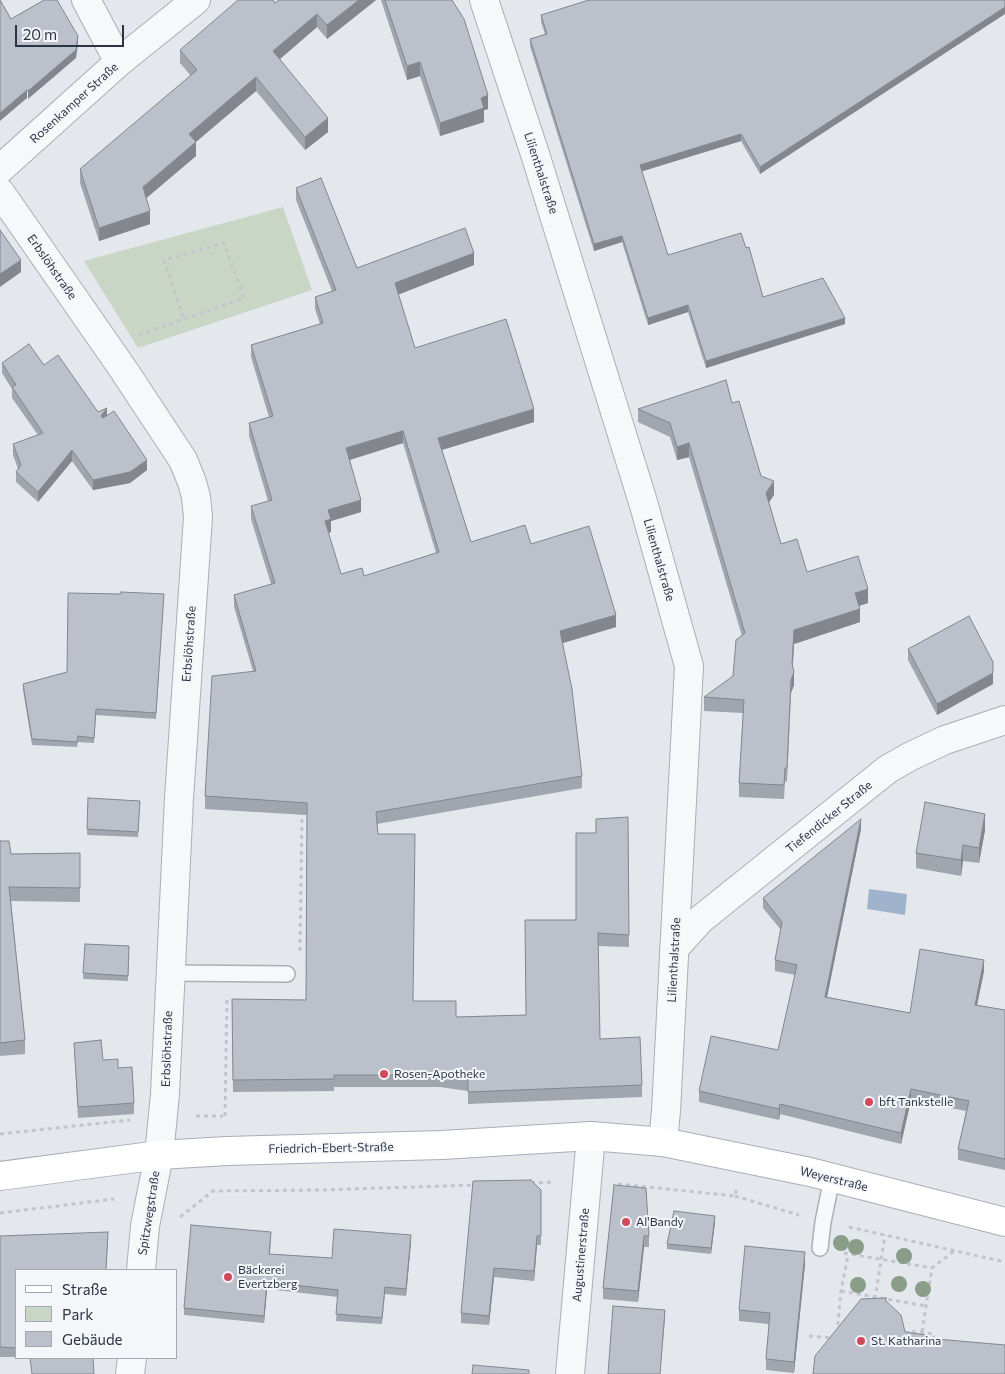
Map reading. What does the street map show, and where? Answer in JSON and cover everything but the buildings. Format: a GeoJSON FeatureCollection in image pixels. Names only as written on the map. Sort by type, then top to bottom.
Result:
{"type":"FeatureCollection","features":[{"type":"Feature","properties":{"kind":"main road","name":"Friedrich-Ebert-Straße"},"geometry":{"type":"LineString","coordinates":[[0,1176],[159,1155],[227,1151],[442,1146],[591,1136],[662,1142]]}},
{"type":"Feature","properties":{"kind":"main road","name":"Weyerstraße"},"geometry":{"type":"LineString","coordinates":[[662,1142],[810,1172],[1005,1222]]}},
{"type":"Feature","properties":{"kind":"street"},"geometry":{"type":"LineString","coordinates":[[86,0],[119,62]]}},
{"type":"Feature","properties":{"kind":"street","name":"Rosenkamper Straße"},"geometry":{"type":"LineString","coordinates":[[0,169],[119,62],[196,0]]}},
{"type":"Feature","properties":{"kind":"street","name":"Lilienthalstraße"},"geometry":{"type":"LineString","coordinates":[[484,0],[535,154],[638,483],[689,666],[666,1110],[662,1142]]}},
{"type":"Feature","properties":{"kind":"street","name":"Erbslöhstraße"},"geometry":{"type":"LineString","coordinates":[[0,192],[183,460],[196,497],[198,513],[179,798],[165,1094],[159,1155]]}},
{"type":"Feature","properties":{"kind":"street","name":"Tiefendicker Straße"},"geometry":{"type":"LineString","coordinates":[[674,949],[701,919],[888,769],[945,740],[1005,720]]}},
{"type":"Feature","properties":{"kind":"street","name":"Augustinerstraße"},"geometry":{"type":"LineString","coordinates":[[570,1374],[591,1136]]}},
{"type":"Feature","properties":{"kind":"street","name":"Spitzwegstraße"},"geometry":{"type":"LineString","coordinates":[[141,1269],[145,1226],[159,1155]]}},
{"type":"Feature","properties":{"kind":"street"},"geometry":{"type":"LineString","coordinates":[[130,1374],[132,1359]]}},
{"type":"Feature","properties":{"kind":"lane"},"geometry":{"type":"LineString","coordinates":[[171,973],[287,974]]}},
{"type":"Feature","properties":{"kind":"lane"},"geometry":{"type":"LineString","coordinates":[[820,1248],[832,1178]]}},
{"type":"Feature","properties":{"kind":"path"},"geometry":{"type":"LineString","coordinates":[[109,350],[132,337],[184,319],[244,298],[224,243],[164,260],[184,319]]}},
{"type":"Feature","properties":{"kind":"path"},"geometry":{"type":"LineString","coordinates":[[735,1196],[742,1158]]}},
{"type":"Feature","properties":{"kind":"path"},"geometry":{"type":"LineString","coordinates":[[526,1183],[587,1181],[735,1196],[823,1222],[1005,1262]]}},
{"type":"Feature","properties":{"kind":"path"},"geometry":{"type":"LineString","coordinates":[[213,1191],[476,1185]]}},
{"type":"Feature","properties":{"kind":"path"},"geometry":{"type":"LineString","coordinates":[[0,1213],[114,1199]]}},
{"type":"Feature","properties":{"kind":"path"},"geometry":{"type":"LineString","coordinates":[[875,1304],[885,1235]]}},
{"type":"Feature","properties":{"kind":"path"},"geometry":{"type":"LineString","coordinates":[[820,1248],[932,1268]]}},
{"type":"Feature","properties":{"kind":"path"},"geometry":{"type":"LineString","coordinates":[[922,1332],[932,1268],[954,1251]]}},
{"type":"Feature","properties":{"kind":"path"},"geometry":{"type":"LineString","coordinates":[[809,1336],[836,1339],[841,1292],[848,1254]]}},
{"type":"Feature","properties":{"kind":"path"},"geometry":{"type":"LineString","coordinates":[[841,1292],[926,1306]]}},
{"type":"Feature","properties":{"kind":"path"},"geometry":{"type":"LineString","coordinates":[[907,1338],[908,1331],[934,1334],[933,1348]]}},
{"type":"Feature","properties":{"kind":"green space"},"geometry":{"type":"Polygon","coordinates":[[[283,207],[312,290],[138,348],[84,261],[283,207]]]}},
{"type":"Feature","properties":{"kind":"water"},"geometry":{"type":"Polygon","coordinates":[[[869,889],[907,894],[905,915],[867,909],[869,889]]]}},
{"type":"Feature","properties":{"kind":"place","name":"Rosen-Apotheke"},"geometry":{"type":"Point","coordinates":[384,1074]}},
{"type":"Feature","properties":{"kind":"place","name":"bft Tankstelle"},"geometry":{"type":"Point","coordinates":[869,1102]}},
{"type":"Feature","properties":{"kind":"place","name":"Al'Bandy"},"geometry":{"type":"Point","coordinates":[626,1222]}},
{"type":"Feature","properties":{"kind":"place","name":"Bäckerei Evertzberg"},"geometry":{"type":"Point","coordinates":[228,1277]}},
{"type":"Feature","properties":{"kind":"place","name":"St. Katharina"},"geometry":{"type":"Point","coordinates":[861,1341]}}]}
